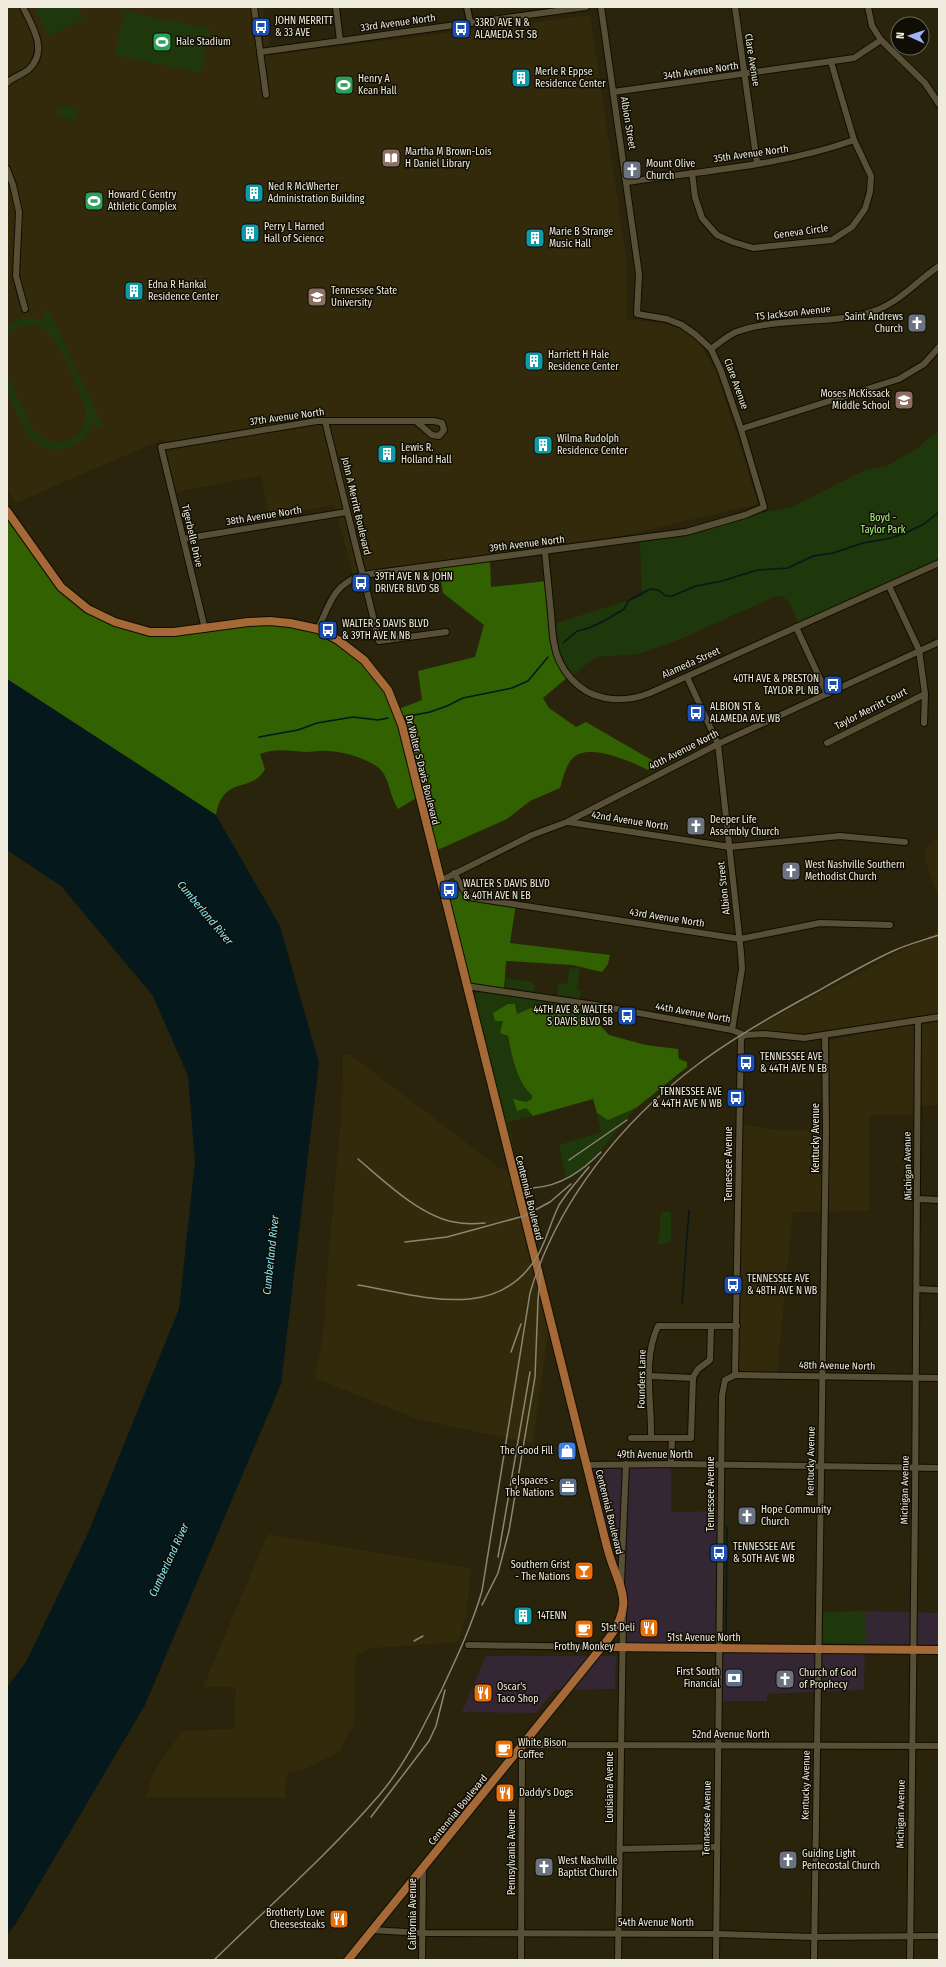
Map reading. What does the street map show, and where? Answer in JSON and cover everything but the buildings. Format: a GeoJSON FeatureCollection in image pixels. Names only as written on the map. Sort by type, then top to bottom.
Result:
{"type":"FeatureCollection","features":[{"type":"Feature","properties":{"kind":"main road","name":"Dr Walter S Davis Boulevard"},"geometry":{"type":"LineString","coordinates":[[7,512],[61,587],[88,609],[114,622],[150,632],[174,632],[204,629],[248,622],[270,621],[290,623],[318,629],[338,640],[364,660],[388,690],[402,725],[466,986]]}},
{"type":"Feature","properties":{"kind":"main road","name":"Centennial Boulevard"},"geometry":{"type":"LineString","coordinates":[[348,1960],[602,1647],[618,1626],[623,1614],[621,1586],[611,1564],[466,986]]}},
{"type":"Feature","properties":{"kind":"main road","name":"51st Avenue North"},"geometry":{"type":"LineString","coordinates":[[602,1647],[939,1650]]}},
{"type":"Feature","properties":{"kind":"street"},"geometry":{"type":"LineString","coordinates":[[8,79],[21,75],[28,69],[35,62],[39,51],[38,39],[23,7]]}},
{"type":"Feature","properties":{"kind":"street"},"geometry":{"type":"LineString","coordinates":[[254,7],[266,95]]}},
{"type":"Feature","properties":{"kind":"street"},"geometry":{"type":"LineString","coordinates":[[336,7],[340,41]]}},
{"type":"Feature","properties":{"kind":"street"},"geometry":{"type":"LineString","coordinates":[[467,7],[470,22]]}},
{"type":"Feature","properties":{"kind":"street","name":"33rd Avenue North"},"geometry":{"type":"LineString","coordinates":[[260,52],[586,7]]}},
{"type":"Feature","properties":{"kind":"street","name":"Albion Street"},"geometry":{"type":"LineString","coordinates":[[601,7],[639,274],[637,314]]}},
{"type":"Feature","properties":{"kind":"street","name":"Clare Avenue"},"geometry":{"type":"LineString","coordinates":[[734,7],[757,163]]}},
{"type":"Feature","properties":{"kind":"street"},"geometry":{"type":"LineString","coordinates":[[868,7],[872,26],[881,40],[925,84],[939,104]]}},
{"type":"Feature","properties":{"kind":"street","name":"34th Avenue North"},"geometry":{"type":"LineString","coordinates":[[613,92],[745,75],[854,58],[881,40]]}},
{"type":"Feature","properties":{"kind":"street","name":"Geneva Circle"},"geometry":{"type":"LineString","coordinates":[[692,173],[695,197],[702,218],[717,235],[753,248],[832,240],[852,227],[865,209],[870,192],[871,176],[854,140],[831,62]]}},
{"type":"Feature","properties":{"kind":"street","name":"35th Avenue North"},"geometry":{"type":"LineString","coordinates":[[626,182],[797,158],[854,140]]}},
{"type":"Feature","properties":{"kind":"street"},"geometry":{"type":"LineString","coordinates":[[7,169],[13,185],[19,212],[16,276],[25,309]]}},
{"type":"Feature","properties":{"kind":"street","name":"TS Jackson Avenue"},"geometry":{"type":"LineString","coordinates":[[711,349],[735,333],[755,327],[846,317],[875,311],[898,298],[939,266]]}},
{"type":"Feature","properties":{"kind":"street","name":"Clare Avenue"},"geometry":{"type":"LineString","coordinates":[[637,314],[667,319],[682,325],[696,335],[711,349],[722,371],[764,507]]}},
{"type":"Feature","properties":{"kind":"street"},"geometry":{"type":"LineString","coordinates":[[741,429],[899,379],[924,364],[939,347]]}},
{"type":"Feature","properties":{"kind":"street","name":"37th Avenue North"},"geometry":{"type":"LineString","coordinates":[[161,447],[324,421],[417,422]]}},
{"type":"Feature","properties":{"kind":"street","name":"John A Merritt Boulevard"},"geometry":{"type":"LineString","coordinates":[[324,421],[379,641],[446,632]]}},
{"type":"Feature","properties":{"kind":"street","name":"Tigerbelle Drive"},"geometry":{"type":"LineString","coordinates":[[161,447],[204,629]]}},
{"type":"Feature","properties":{"kind":"street","name":"39th Avenue North"},"geometry":{"type":"LineString","coordinates":[[318,629],[336,590],[348,581],[362,575],[545,552],[686,532],[745,516],[764,507]]}},
{"type":"Feature","properties":{"kind":"street","name":"38th Avenue North"},"geometry":{"type":"LineString","coordinates":[[183,539],[347,512]]}},
{"type":"Feature","properties":{"kind":"street","name":"Alameda Street"},"geometry":{"type":"LineString","coordinates":[[545,552],[554,643],[562,666],[578,685],[598,697],[628,699],[647,694],[687,677],[939,563]]}},
{"type":"Feature","properties":{"kind":"street"},"geometry":{"type":"LineString","coordinates":[[889,586],[919,650],[925,694],[924,723]]}},
{"type":"Feature","properties":{"kind":"street"},"geometry":{"type":"LineString","coordinates":[[796,627],[827,694]]}},
{"type":"Feature","properties":{"kind":"street","name":"40th Avenue North"},"geometry":{"type":"LineString","coordinates":[[440,881],[532,835],[567,822],[718,744],[939,642]]}},
{"type":"Feature","properties":{"kind":"street","name":"Albion Street"},"geometry":{"type":"LineString","coordinates":[[687,677],[718,744],[742,969],[732,1030]]}},
{"type":"Feature","properties":{"kind":"street","name":"Taylor Merritt Court"},"geometry":{"type":"LineString","coordinates":[[827,743],[925,694]]}},
{"type":"Feature","properties":{"kind":"street","name":"42nd Avenue North"},"geometry":{"type":"LineString","coordinates":[[567,822],[730,847],[840,836],[905,842]]}},
{"type":"Feature","properties":{"kind":"street","name":"43rd Avenue North"},"geometry":{"type":"LineString","coordinates":[[454,873],[468,897],[740,940],[820,924],[890,925]]}},
{"type":"Feature","properties":{"kind":"street","name":"44th Avenue North"},"geometry":{"type":"LineString","coordinates":[[466,986],[595,1005],[732,1030],[744,1035],[765,1034],[804,1038],[939,1017]]}},
{"type":"Feature","properties":{"kind":"street","name":"Michigan Avenue"},"geometry":{"type":"LineString","coordinates":[[910,1960],[913,1746],[912,1650],[916,1467],[915,1378],[918,1199],[918,1020]]}},
{"type":"Feature","properties":{"kind":"street","name":"Tennessee Avenue"},"geometry":{"type":"LineString","coordinates":[[716,1960],[722,1396],[725,1380],[735,1375],[741,1039],[744,1035]]}},
{"type":"Feature","properties":{"kind":"street","name":"Kentucky Avenue"},"geometry":{"type":"LineString","coordinates":[[814,1960],[826,1130],[825,1035]]}},
{"type":"Feature","properties":{"kind":"street"},"geometry":{"type":"LineString","coordinates":[[918,1199],[939,1200]]}},
{"type":"Feature","properties":{"kind":"street"},"geometry":{"type":"LineString","coordinates":[[917,1289],[939,1290]]}},
{"type":"Feature","properties":{"kind":"street","name":"Founders Lane"},"geometry":{"type":"LineString","coordinates":[[651,1438],[650,1376],[653,1337],[658,1326],[737,1326]]}},
{"type":"Feature","properties":{"kind":"street"},"geometry":{"type":"LineString","coordinates":[[631,1438],[691,1438],[693,1378],[698,1369],[710,1360],[711,1326]]}},
{"type":"Feature","properties":{"kind":"street","name":"48th Avenue North"},"geometry":{"type":"LineString","coordinates":[[735,1375],[823,1375],[939,1378]]}},
{"type":"Feature","properties":{"kind":"street"},"geometry":{"type":"LineString","coordinates":[[650,1376],[693,1378]]}},
{"type":"Feature","properties":{"kind":"street"},"geometry":{"type":"LineString","coordinates":[[671,1464],[672,1438]]}},
{"type":"Feature","properties":{"kind":"street"},"geometry":{"type":"LineString","coordinates":[[621,1586],[621,1553],[626,1464]]}},
{"type":"Feature","properties":{"kind":"street","name":"49th Avenue North"},"geometry":{"type":"LineString","coordinates":[[587,1465],[671,1464],[939,1468]]}},
{"type":"Feature","properties":{"kind":"street","name":"Louisiana Avenue"},"geometry":{"type":"LineString","coordinates":[[618,1960],[621,1647],[623,1614]]}},
{"type":"Feature","properties":{"kind":"street","name":"51st Avenue North"},"geometry":{"type":"LineString","coordinates":[[468,1645],[602,1647]]}},
{"type":"Feature","properties":{"kind":"street","name":"52nd Avenue North"},"geometry":{"type":"LineString","coordinates":[[522,1745],[939,1746]]}},
{"type":"Feature","properties":{"kind":"street","name":"Pennsylvania Avenue"},"geometry":{"type":"LineString","coordinates":[[521,1960],[522,1745]]}},
{"type":"Feature","properties":{"kind":"street"},"geometry":{"type":"LineString","coordinates":[[620,1849],[717,1847]]}},
{"type":"Feature","properties":{"kind":"street","name":"California Avenue"},"geometry":{"type":"LineString","coordinates":[[422,1960],[423,1869]]}},
{"type":"Feature","properties":{"kind":"street","name":"54th Avenue North"},"geometry":{"type":"LineString","coordinates":[[372,1930],[422,1933],[522,1932],[716,1934],[814,1937],[910,1935],[939,1936]]}},
{"type":"Feature","properties":{"kind":"shaded area","name":"Tennessee State University"},"geometry":{"type":"Polygon","coordinates":[[[7,7],[263,7],[271,55],[590,15],[626,257],[627,319],[667,324],[683,330],[700,343],[716,370],[758,504],[626,535],[353,574],[334,505],[269,516],[261,476],[174,492],[163,439],[16,503],[7,490],[7,7]]]}},
{"type":"Feature","properties":{"kind":"shaded area"},"geometry":{"type":"Polygon","coordinates":[[[935,840],[939,840],[939,898],[924,858],[927,848],[935,840]]]}},
{"type":"Feature","properties":{"kind":"shaded area"},"geometry":{"type":"Polygon","coordinates":[[[939,931],[939,1018],[804,1038],[742,1034],[939,931]]]}},
{"type":"Feature","properties":{"kind":"shaded area"},"geometry":{"type":"Polygon","coordinates":[[[939,1019],[939,1105],[918,1106],[917,1115],[870,1115],[869,1211],[793,1212],[777,1375],[735,1375],[739,1123],[774,1130],[826,1130],[830,1116],[830,1040],[939,1019]]]}},
{"type":"Feature","properties":{"kind":"shaded area"},"geometry":{"type":"Polygon","coordinates":[[[343,1055],[351,1055],[498,1167],[522,1176],[551,1311],[533,1444],[417,1419],[315,1378],[324,1328],[328,1261],[342,1106],[343,1055]]]}},
{"type":"Feature","properties":{"kind":"shaded area"},"geometry":{"type":"Polygon","coordinates":[[[671,1464],[671,1512],[720,1511],[719,1648],[865,1649],[864,1690],[767,1694],[767,1701],[718,1701],[719,1649],[622,1645],[620,1554],[611,1541],[592,1468],[671,1464]]]}},
{"type":"Feature","properties":{"kind":"shaded area"},"geometry":{"type":"Polygon","coordinates":[[[268,1534],[471,1568],[466,1616],[458,1642],[373,1648],[356,1655],[354,1726],[349,1732],[340,1752],[307,1768],[287,1773],[285,1798],[146,1797],[153,1773],[182,1731],[234,1729],[236,1687],[203,1687],[268,1534]]]}},
{"type":"Feature","properties":{"kind":"shaded area"},"geometry":{"type":"Polygon","coordinates":[[[865,1611],[939,1613],[939,1645],[865,1644],[865,1611]]]}},
{"type":"Feature","properties":{"kind":"shaded area"},"geometry":{"type":"Polygon","coordinates":[[[486,1656],[616,1656],[615,1689],[555,1690],[536,1713],[462,1712],[486,1656]]]}},
{"type":"Feature","properties":{"kind":"green space"},"geometry":{"type":"Polygon","coordinates":[[[34,7],[77,7],[84,19],[49,36],[34,7]]]}},
{"type":"Feature","properties":{"kind":"green space","name":"Hale Stadium"},"geometry":{"type":"Polygon","coordinates":[[[124,11],[210,29],[201,73],[115,55],[124,11]]]}},
{"type":"Feature","properties":{"kind":"green space"},"geometry":{"type":"Polygon","coordinates":[[[57,106],[78,107],[77,119],[57,118],[57,106]]]}},
{"type":"Feature","properties":{"kind":"green space"},"geometry":{"type":"Polygon","coordinates":[[[48,310],[103,426],[97,429],[93,421],[83,438],[68,448],[50,449],[32,439],[18,416],[8,394],[7,388],[7,375],[31,426],[39,435],[48,441],[58,442],[68,440],[76,435],[82,427],[86,417],[85,405],[65,358],[51,335],[41,327],[29,325],[17,328],[7,335],[7,326],[21,319],[31,318],[46,322],[42,313],[48,310]]]}},
{"type":"Feature","properties":{"kind":"green space","name":"Boyd - Taylor Park"},"geometry":{"type":"Polygon","coordinates":[[[939,431],[939,560],[798,623],[793,609],[788,601],[781,596],[776,596],[678,640],[638,654],[596,657],[573,675],[565,663],[560,650],[556,623],[642,596],[640,542],[697,533],[766,512],[792,507],[865,470],[889,465],[921,446],[921,444],[939,431]]]}},
{"type":"Feature","properties":{"kind":"green space"},"geometry":{"type":"Polygon","coordinates":[[[7,511],[61,587],[88,609],[150,632],[248,622],[318,629],[364,660],[396,710],[422,700],[418,671],[475,657],[484,625],[443,593],[439,566],[490,559],[491,587],[547,581],[554,643],[569,676],[543,698],[549,708],[576,727],[586,722],[655,762],[648,770],[611,755],[590,752],[581,753],[574,757],[569,763],[560,788],[530,801],[507,819],[433,852],[418,797],[398,809],[381,770],[370,762],[356,756],[340,752],[277,750],[260,754],[265,769],[253,781],[231,789],[225,794],[220,802],[216,815],[7,679],[7,511]]]}},
{"type":"Feature","properties":{"kind":"green space"},"geometry":{"type":"Polygon","coordinates":[[[454,873],[468,897],[516,904],[510,943],[610,955],[608,964],[602,972],[572,965],[506,961],[504,991],[466,986],[440,881],[454,873]]]}},
{"type":"Feature","properties":{"kind":"green space"},"geometry":{"type":"Polygon","coordinates":[[[570,968],[580,969],[577,990],[581,991],[580,999],[557,996],[558,983],[567,984],[570,968]]]}},
{"type":"Feature","properties":{"kind":"green space"},"geometry":{"type":"Polygon","coordinates":[[[506,978],[533,982],[532,985],[535,985],[534,992],[506,987],[506,978]]]}},
{"type":"Feature","properties":{"kind":"green space"},"geometry":{"type":"Polygon","coordinates":[[[484,988],[595,1005],[593,1018],[566,1013],[546,1015],[531,1008],[517,1014],[515,1004],[503,1021],[514,1062],[532,1095],[532,1099],[526,1102],[513,1099],[526,1108],[533,1116],[508,1122],[514,1148],[507,1150],[472,1003],[475,995],[484,988]]]}},
{"type":"Feature","properties":{"kind":"green space"},"geometry":{"type":"Polygon","coordinates":[[[508,1004],[515,1004],[517,1014],[531,1008],[543,1011],[546,1015],[566,1013],[578,1016],[585,1015],[593,1018],[609,1035],[646,1045],[678,1049],[679,1059],[687,1062],[687,1067],[636,1108],[608,1120],[597,1113],[593,1099],[533,1116],[526,1108],[517,1111],[513,1099],[526,1102],[532,1099],[532,1095],[527,1090],[519,1076],[513,1060],[508,1036],[500,1033],[503,1021],[495,1021],[493,1013],[508,1004]]]}},
{"type":"Feature","properties":{"kind":"green space"},"geometry":{"type":"Polygon","coordinates":[[[636,1108],[595,1156],[576,1172],[566,1178],[559,1145],[601,1132],[597,1113],[608,1119],[636,1108]]]}},
{"type":"Feature","properties":{"kind":"green space"},"geometry":{"type":"Polygon","coordinates":[[[661,1212],[671,1212],[671,1242],[658,1245],[661,1212]]]}},
{"type":"Feature","properties":{"kind":"green space"},"geometry":{"type":"Polygon","coordinates":[[[865,1611],[865,1644],[821,1643],[822,1612],[865,1611]]]}},
{"type":"Feature","properties":{"kind":"water","name":"Cumberland River"},"geometry":{"type":"Polygon","coordinates":[[[7,679],[216,815],[280,926],[319,1063],[281,1384],[145,1705],[15,1925],[7,1935],[7,1687],[26,1662],[88,1533],[179,1309],[195,1162],[188,1076],[153,996],[61,886],[7,850],[7,679]]]}},
{"type":"Feature","properties":{"kind":"waterway"},"geometry":{"type":"LineString","coordinates":[[563,643],[577,631],[589,628],[604,621],[624,609],[628,601],[650,589],[658,590],[666,596],[672,596],[696,586],[722,581],[757,570],[788,568],[813,556],[833,553],[863,543],[887,539],[903,534],[924,524],[939,512]]}},
{"type":"Feature","properties":{"kind":"waterway"},"geometry":{"type":"LineString","coordinates":[[409,716],[430,712],[463,698],[512,688],[528,681],[548,657]]}},
{"type":"Feature","properties":{"kind":"waterway"},"geometry":{"type":"LineString","coordinates":[[259,737],[298,730],[317,723],[353,717],[378,720],[388,718]]}},
{"type":"Feature","properties":{"kind":"waterway"},"geometry":{"type":"LineString","coordinates":[[682,1304],[689,1210]]}},
{"type":"Feature","properties":{"kind":"waterway"},"geometry":{"type":"LineString","coordinates":[[726,1636],[727,1527]]}},
{"type":"Feature","properties":{"kind":"railway"},"geometry":{"type":"LineString","coordinates":[[214,1960],[321,1858],[381,1793],[407,1756],[422,1730],[442,1689],[469,1629],[482,1591],[530,1293],[542,1259],[557,1227],[575,1196],[596,1166],[618,1138],[643,1111],[669,1087],[725,1045],[770,1017],[874,960],[904,946],[939,935]]}},
{"type":"Feature","properties":{"kind":"railway"},"geometry":{"type":"LineString","coordinates":[[569,1160],[627,1120]]}},
{"type":"Feature","properties":{"kind":"railway"},"geometry":{"type":"LineString","coordinates":[[533,1188],[543,1187],[562,1181],[579,1171],[601,1152]]}},
{"type":"Feature","properties":{"kind":"railway"},"geometry":{"type":"LineString","coordinates":[[358,1159],[391,1187],[428,1213],[458,1223],[485,1223]]}},
{"type":"Feature","properties":{"kind":"railway"},"geometry":{"type":"LineString","coordinates":[[358,1285],[431,1298],[456,1300],[480,1297],[502,1290],[521,1277],[538,1255],[559,1205],[569,1190],[589,1167]]}},
{"type":"Feature","properties":{"kind":"railway"},"geometry":{"type":"LineString","coordinates":[[405,1242],[447,1237],[524,1216],[550,1202],[571,1184]]}},
{"type":"Feature","properties":{"kind":"railway"},"geometry":{"type":"LineString","coordinates":[[482,1605],[498,1573],[509,1531],[535,1377],[538,1300],[541,1270]]}},
{"type":"Feature","properties":{"kind":"railway"},"geometry":{"type":"LineString","coordinates":[[511,1352],[521,1324]]}},
{"type":"Feature","properties":{"kind":"railway"},"geometry":{"type":"LineString","coordinates":[[498,1557],[530,1372]]}},
{"type":"Feature","properties":{"kind":"railway"},"geometry":{"type":"LineString","coordinates":[[414,1641],[423,1636]]}},
{"type":"Feature","properties":{"kind":"railway"},"geometry":{"type":"LineString","coordinates":[[371,1817],[429,1741],[436,1726],[445,1690]]}},
{"type":"Feature","properties":{"kind":"place","name":"JOHN MERRITT & 33 AVE"},"geometry":{"type":"Point","coordinates":[261,27]}},
{"type":"Feature","properties":{"kind":"place","name":"33RD AVE N & ALAMEDA ST SB"},"geometry":{"type":"Point","coordinates":[461,29]}},
{"type":"Feature","properties":{"kind":"place","name":"Hale Stadium"},"geometry":{"type":"Point","coordinates":[162,42]}},
{"type":"Feature","properties":{"kind":"place","name":"Merle R Eppse Residence Center"},"geometry":{"type":"Point","coordinates":[521,78]}},
{"type":"Feature","properties":{"kind":"place","name":"Henry A Kean Hall"},"geometry":{"type":"Point","coordinates":[344,85]}},
{"type":"Feature","properties":{"kind":"place","name":"Martha M Brown-Lois H Daniel Library"},"geometry":{"type":"Point","coordinates":[391,158]}},
{"type":"Feature","properties":{"kind":"place","name":"Mount Olive Church"},"geometry":{"type":"Point","coordinates":[632,170]}},
{"type":"Feature","properties":{"kind":"place","name":"Ned R McWherter Administration Building"},"geometry":{"type":"Point","coordinates":[254,193]}},
{"type":"Feature","properties":{"kind":"place","name":"Howard C Gentry Athletic Complex"},"geometry":{"type":"Point","coordinates":[94,201]}},
{"type":"Feature","properties":{"kind":"place","name":"Perry L Harned Hall of Science"},"geometry":{"type":"Point","coordinates":[250,233]}},
{"type":"Feature","properties":{"kind":"place","name":"Marie B Strange Music Hall"},"geometry":{"type":"Point","coordinates":[535,238]}},
{"type":"Feature","properties":{"kind":"place","name":"Edna R Hankal Residence Center"},"geometry":{"type":"Point","coordinates":[134,291]}},
{"type":"Feature","properties":{"kind":"place","name":"Tennessee State University"},"geometry":{"type":"Point","coordinates":[317,297]}},
{"type":"Feature","properties":{"kind":"place","name":"Saint Andrews Church"},"geometry":{"type":"Point","coordinates":[917,323]}},
{"type":"Feature","properties":{"kind":"place","name":"Harriett H Hale Residence Center"},"geometry":{"type":"Point","coordinates":[534,361]}},
{"type":"Feature","properties":{"kind":"place","name":"Moses McKissack Middle School"},"geometry":{"type":"Point","coordinates":[904,400]}},
{"type":"Feature","properties":{"kind":"place","name":"Wilma Rudolph Residence Center"},"geometry":{"type":"Point","coordinates":[543,445]}},
{"type":"Feature","properties":{"kind":"place","name":"Lewis R. Holland Hall"},"geometry":{"type":"Point","coordinates":[387,454]}},
{"type":"Feature","properties":{"kind":"place","name":"39TH AVE N & JOHN DRIVER BLVD SB"},"geometry":{"type":"Point","coordinates":[361,583]}},
{"type":"Feature","properties":{"kind":"place","name":"WALTER S DAVIS BLVD & 39TH AVE N NB"},"geometry":{"type":"Point","coordinates":[328,630]}},
{"type":"Feature","properties":{"kind":"place","name":"40TH AVE & PRESTON TAYLOR PL NB"},"geometry":{"type":"Point","coordinates":[833,685]}},
{"type":"Feature","properties":{"kind":"place","name":"ALBION ST & ALAMEDA AVE WB"},"geometry":{"type":"Point","coordinates":[696,713]}},
{"type":"Feature","properties":{"kind":"place","name":"Deeper Life Assembly Church"},"geometry":{"type":"Point","coordinates":[696,826]}},
{"type":"Feature","properties":{"kind":"place","name":"West Nashville Southern Methodist Church"},"geometry":{"type":"Point","coordinates":[791,871]}},
{"type":"Feature","properties":{"kind":"place","name":"WALTER S DAVIS BLVD & 40TH AVE N EB"},"geometry":{"type":"Point","coordinates":[449,890]}},
{"type":"Feature","properties":{"kind":"place","name":"44TH AVE & WALTER S DAVIS BLVD SB"},"geometry":{"type":"Point","coordinates":[627,1016]}},
{"type":"Feature","properties":{"kind":"place","name":"TENNESSEE AVE & 44TH AVE N EB"},"geometry":{"type":"Point","coordinates":[746,1063]}},
{"type":"Feature","properties":{"kind":"place","name":"TENNESSEE AVE & 44TH AVE N WB"},"geometry":{"type":"Point","coordinates":[736,1098]}},
{"type":"Feature","properties":{"kind":"place","name":"TENNESSEE AVE & 48TH AVE N WB"},"geometry":{"type":"Point","coordinates":[733,1285]}},
{"type":"Feature","properties":{"kind":"place","name":"The Good Fill"},"geometry":{"type":"Point","coordinates":[567,1451]}},
{"type":"Feature","properties":{"kind":"place","name":"e|spaces - The Nations"},"geometry":{"type":"Point","coordinates":[568,1487]}},
{"type":"Feature","properties":{"kind":"place","name":"Hope Community Church"},"geometry":{"type":"Point","coordinates":[747,1516]}},
{"type":"Feature","properties":{"kind":"place","name":"TENNESSEE AVE & 50TH AVE WB"},"geometry":{"type":"Point","coordinates":[719,1553]}},
{"type":"Feature","properties":{"kind":"place","name":"Southern Grist - The Nations"},"geometry":{"type":"Point","coordinates":[584,1571]}},
{"type":"Feature","properties":{"kind":"place","name":"14TENN"},"geometry":{"type":"Point","coordinates":[523,1616]}},
{"type":"Feature","properties":{"kind":"place","name":"51st Deli"},"geometry":{"type":"Point","coordinates":[649,1628]}},
{"type":"Feature","properties":{"kind":"place","name":"Frothy Monkey"},"geometry":{"type":"Point","coordinates":[584,1629]}},
{"type":"Feature","properties":{"kind":"place","name":"First South Financial"},"geometry":{"type":"Point","coordinates":[734,1678]}},
{"type":"Feature","properties":{"kind":"place","name":"Church of God of Prophecy"},"geometry":{"type":"Point","coordinates":[785,1679]}},
{"type":"Feature","properties":{"kind":"place","name":"Oscar's Taco Shop"},"geometry":{"type":"Point","coordinates":[483,1693]}},
{"type":"Feature","properties":{"kind":"place","name":"White Bison Coffee"},"geometry":{"type":"Point","coordinates":[504,1749]}},
{"type":"Feature","properties":{"kind":"place","name":"Daddy's Dogs"},"geometry":{"type":"Point","coordinates":[505,1793]}},
{"type":"Feature","properties":{"kind":"place","name":"Guiding Light Pentecostal Church"},"geometry":{"type":"Point","coordinates":[788,1860]}},
{"type":"Feature","properties":{"kind":"place","name":"West Nashville Baptist Church"},"geometry":{"type":"Point","coordinates":[544,1867]}},
{"type":"Feature","properties":{"kind":"place","name":"Brotherly Love Cheesesteaks"},"geometry":{"type":"Point","coordinates":[339,1919]}}]}
